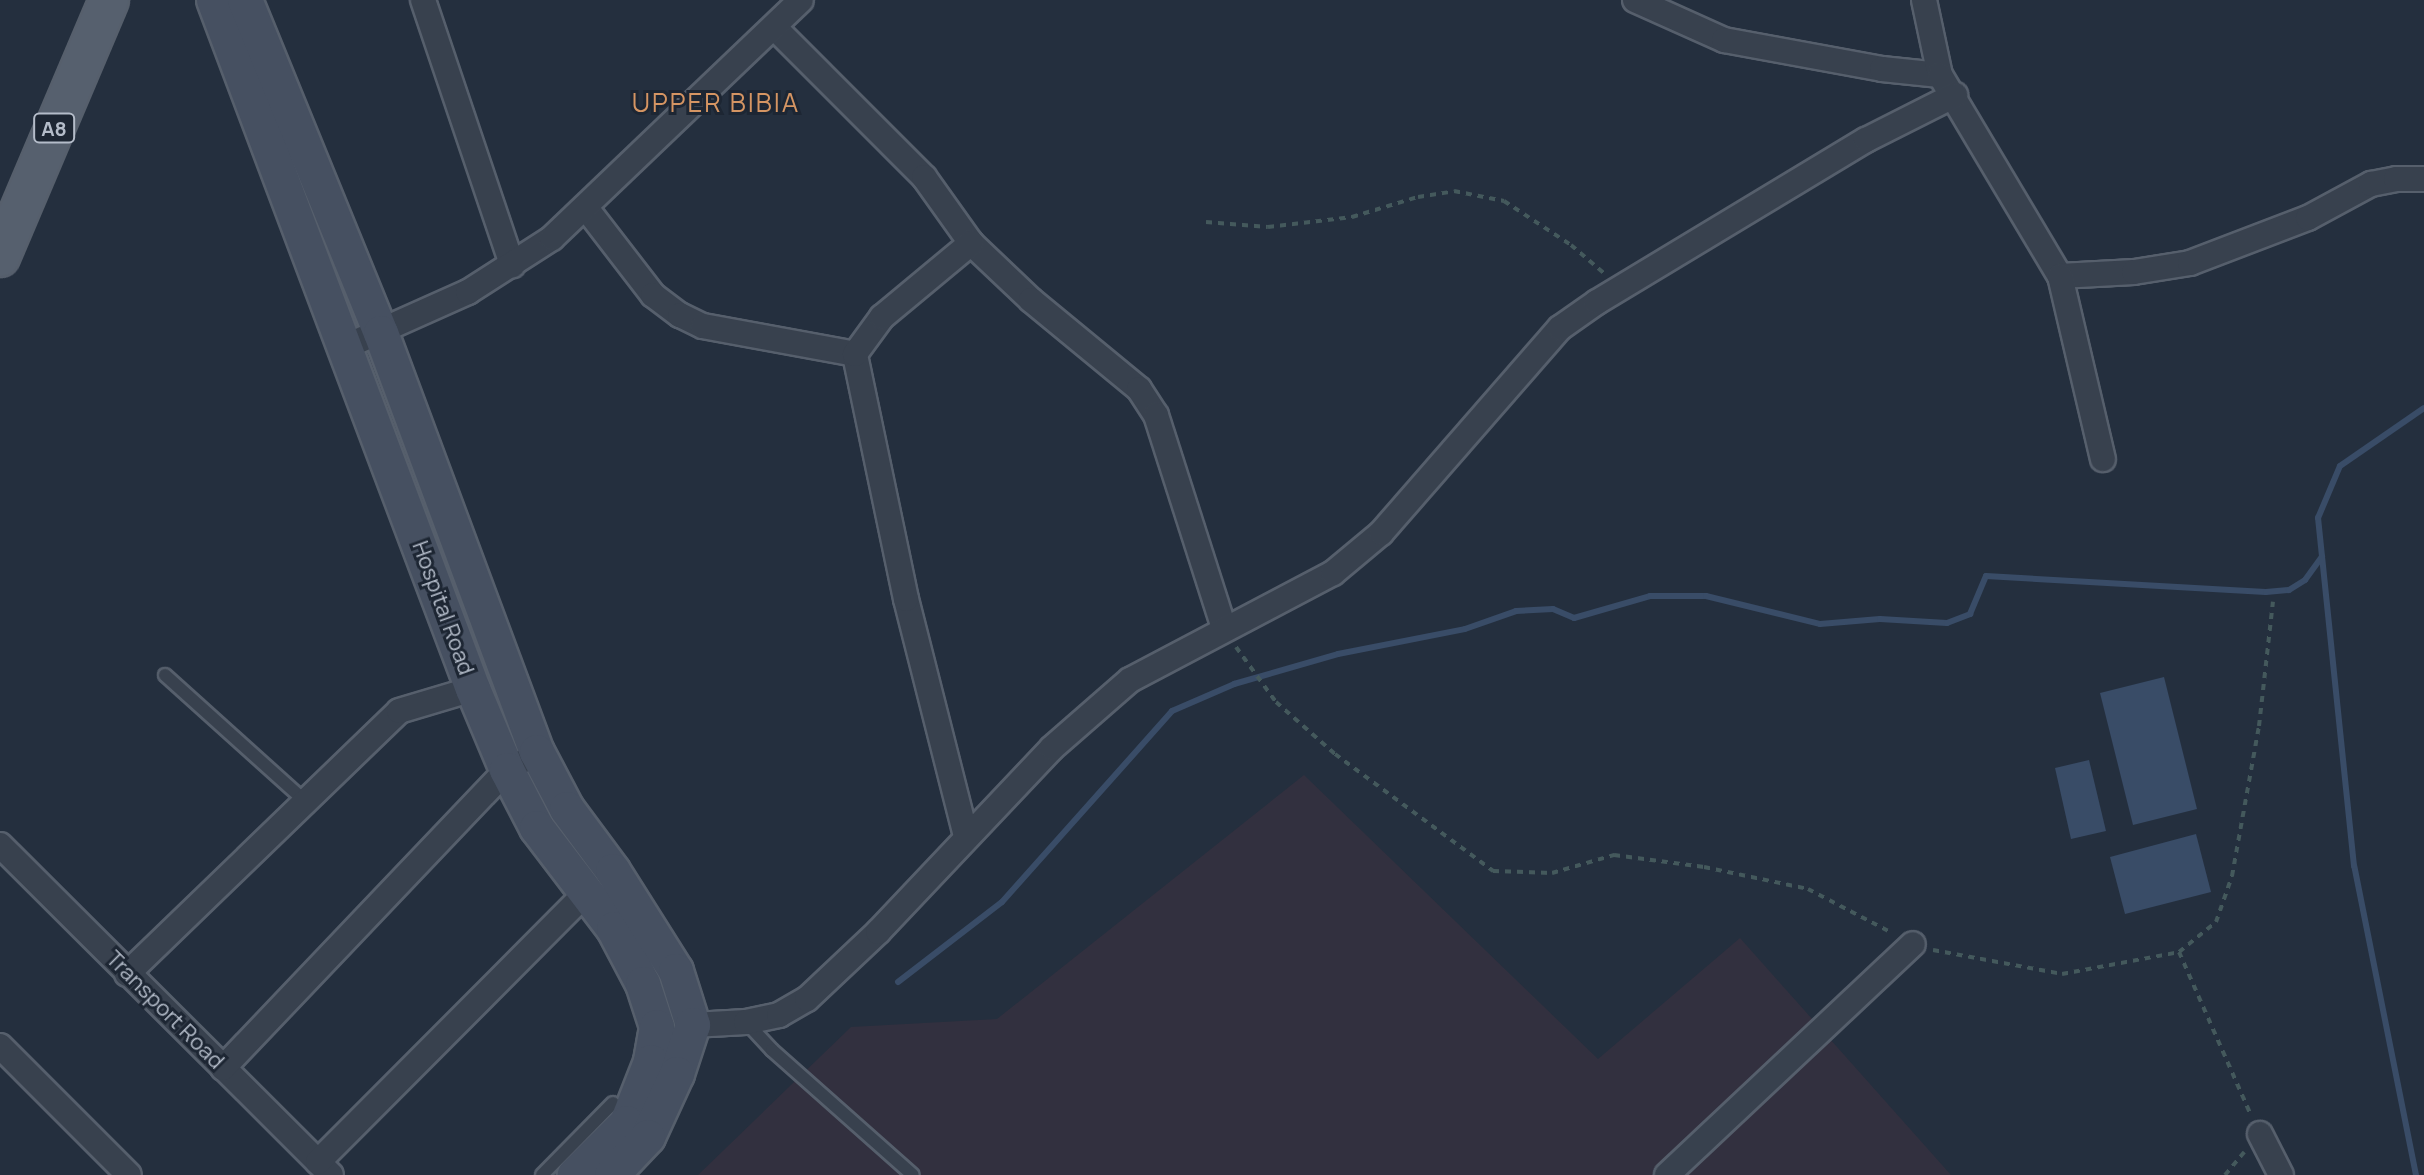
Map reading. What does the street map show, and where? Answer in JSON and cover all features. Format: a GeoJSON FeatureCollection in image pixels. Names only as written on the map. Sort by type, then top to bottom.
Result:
{"type":"FeatureCollection","features":[{"type":"Feature","properties":{"kind":"main road","name":"A8"},"geometry":{"type":"LineString","coordinates":[[0,257],[109,0]]}},
{"type":"Feature","properties":{"kind":"main road","name":"Hospital Road"},"geometry":{"type":"LineString","coordinates":[[214,0],[347,346],[473,689],[507,770],[537,828],[622,943],[643,984],[657,1027],[651,1062],[627,1123],[575,1175]]}},
{"type":"Feature","properties":{"kind":"main road","name":"Hospital Road"},"geometry":{"type":"LineString","coordinates":[[245,0],[381,333],[537,752],[567,809],[613,871],[676,971],[693,1025]]}},
{"type":"Feature","properties":{"kind":"main road"},"geometry":{"type":"LineString","coordinates":[[612,1175],[648,1137],[677,1074],[693,1025]]}},
{"type":"Feature","properties":{"kind":"street"},"geometry":{"type":"LineString","coordinates":[[423,0],[512,265]]}},
{"type":"Feature","properties":{"kind":"street"},"geometry":{"type":"LineString","coordinates":[[347,346],[468,292],[552,238],[801,0]]}},
{"type":"Feature","properties":{"kind":"street"},"geometry":{"type":"LineString","coordinates":[[1635,0],[1724,40],[1882,69],[1940,75]]}},
{"type":"Feature","properties":{"kind":"street"},"geometry":{"type":"LineString","coordinates":[[1924,0],[1940,75],[1955,95],[2060,276],[2103,459]]}},
{"type":"Feature","properties":{"kind":"street"},"geometry":{"type":"LineString","coordinates":[[775,28],[924,177],[971,243],[1031,300],[1139,389],[1156,415],[1224,628]]}},
{"type":"Feature","properties":{"kind":"street"},"geometry":{"type":"LineString","coordinates":[[693,1025],[746,1022],[779,1015],[807,999],[878,932],[1052,748],[1130,680],[1333,573],[1381,533],[1560,328],[1866,140],[1955,95]]}},
{"type":"Feature","properties":{"kind":"street"},"geometry":{"type":"LineString","coordinates":[[2060,276],[2134,272],[2190,263],[2308,218],[2371,184],[2396,179],[2424,179]]}},
{"type":"Feature","properties":{"kind":"street"},"geometry":{"type":"LineString","coordinates":[[586,208],[653,295],[680,315],[703,326],[855,354]]}},
{"type":"Feature","properties":{"kind":"street"},"geometry":{"type":"LineString","coordinates":[[966,836],[906,599],[855,354],[882,317],[971,243]]}},
{"type":"Feature","properties":{"kind":"street"},"geometry":{"type":"LineString","coordinates":[[127,974],[399,711],[473,689]]}},
{"type":"Feature","properties":{"kind":"street"},"geometry":{"type":"LineString","coordinates":[[223,1068],[507,770],[537,752]]}},
{"type":"Feature","properties":{"kind":"street","name":"Transport Road"},"geometry":{"type":"LineString","coordinates":[[0,845],[324,1169]]}},
{"type":"Feature","properties":{"kind":"street"},"geometry":{"type":"LineString","coordinates":[[324,1169],[586,893]]}},
{"type":"Feature","properties":{"kind":"street"},"geometry":{"type":"LineString","coordinates":[[1667,1175],[1913,944]]}},
{"type":"Feature","properties":{"kind":"street"},"geometry":{"type":"LineString","coordinates":[[0,1046],[129,1175]]}},
{"type":"Feature","properties":{"kind":"street"},"geometry":{"type":"LineString","coordinates":[[2260,1134],[2281,1175]]}},
{"type":"Feature","properties":{"kind":"lane"},"geometry":{"type":"LineString","coordinates":[[165,675],[306,802]]}},
{"type":"Feature","properties":{"kind":"lane"},"geometry":{"type":"LineString","coordinates":[[746,1022],[772,1050],[913,1175]]}},
{"type":"Feature","properties":{"kind":"lane"},"geometry":{"type":"LineString","coordinates":[[542,1175],[613,1103]]}},
{"type":"Feature","properties":{"kind":"path"},"geometry":{"type":"LineString","coordinates":[[1206,222],[1268,227],[1352,217],[1418,197],[1454,191],[1504,201],[1571,245],[1622,288]]}},
{"type":"Feature","properties":{"kind":"path"},"geometry":{"type":"LineString","coordinates":[[1224,628],[1276,702],[1350,768],[1493,871],[1552,873],[1614,855],[1704,867],[1808,889],[1913,944],[2062,974],[2179,952],[2216,922],[2232,876],[2259,726],[2273,602]]}},
{"type":"Feature","properties":{"kind":"path"},"geometry":{"type":"LineString","coordinates":[[2179,952],[2260,1134]]}},
{"type":"Feature","properties":{"kind":"shaded area"},"geometry":{"type":"Polygon","coordinates":[[[1304,775],[1598,1059],[1740,938],[1951,1175],[698,1175],[851,1027],[997,1019],[1304,775]]]}},
{"type":"Feature","properties":{"kind":"water"},"geometry":{"type":"Polygon","coordinates":[[[2164,677],[2197,809],[2133,825],[2100,693],[2164,677]]]}},
{"type":"Feature","properties":{"kind":"water"},"geometry":{"type":"Polygon","coordinates":[[[2089,760],[2106,831],[2071,839],[2055,768],[2089,760]]]}},
{"type":"Feature","properties":{"kind":"water"},"geometry":{"type":"Polygon","coordinates":[[[2196,834],[2211,892],[2125,914],[2110,857],[2196,834]]]}},
{"type":"Feature","properties":{"kind":"waterway"},"geometry":{"type":"LineString","coordinates":[[2416,1175],[2354,866],[2318,518],[2340,466],[2424,408]]}},
{"type":"Feature","properties":{"kind":"waterway"},"geometry":{"type":"LineString","coordinates":[[898,982],[1002,902],[1172,711],[1234,684],[1338,654],[1465,629],[1516,611],[1553,609],[1574,618],[1650,596],[1706,596],[1820,624],[1880,619],[1947,623],[1970,614],[1986,576],[2266,592],[2289,590],[2305,580],[2322,557]]}},
{"type":"Feature","properties":{"kind":"district","name":"UPPER BIBIA"},"geometry":{"type":"Point","coordinates":[716,103]}}]}
